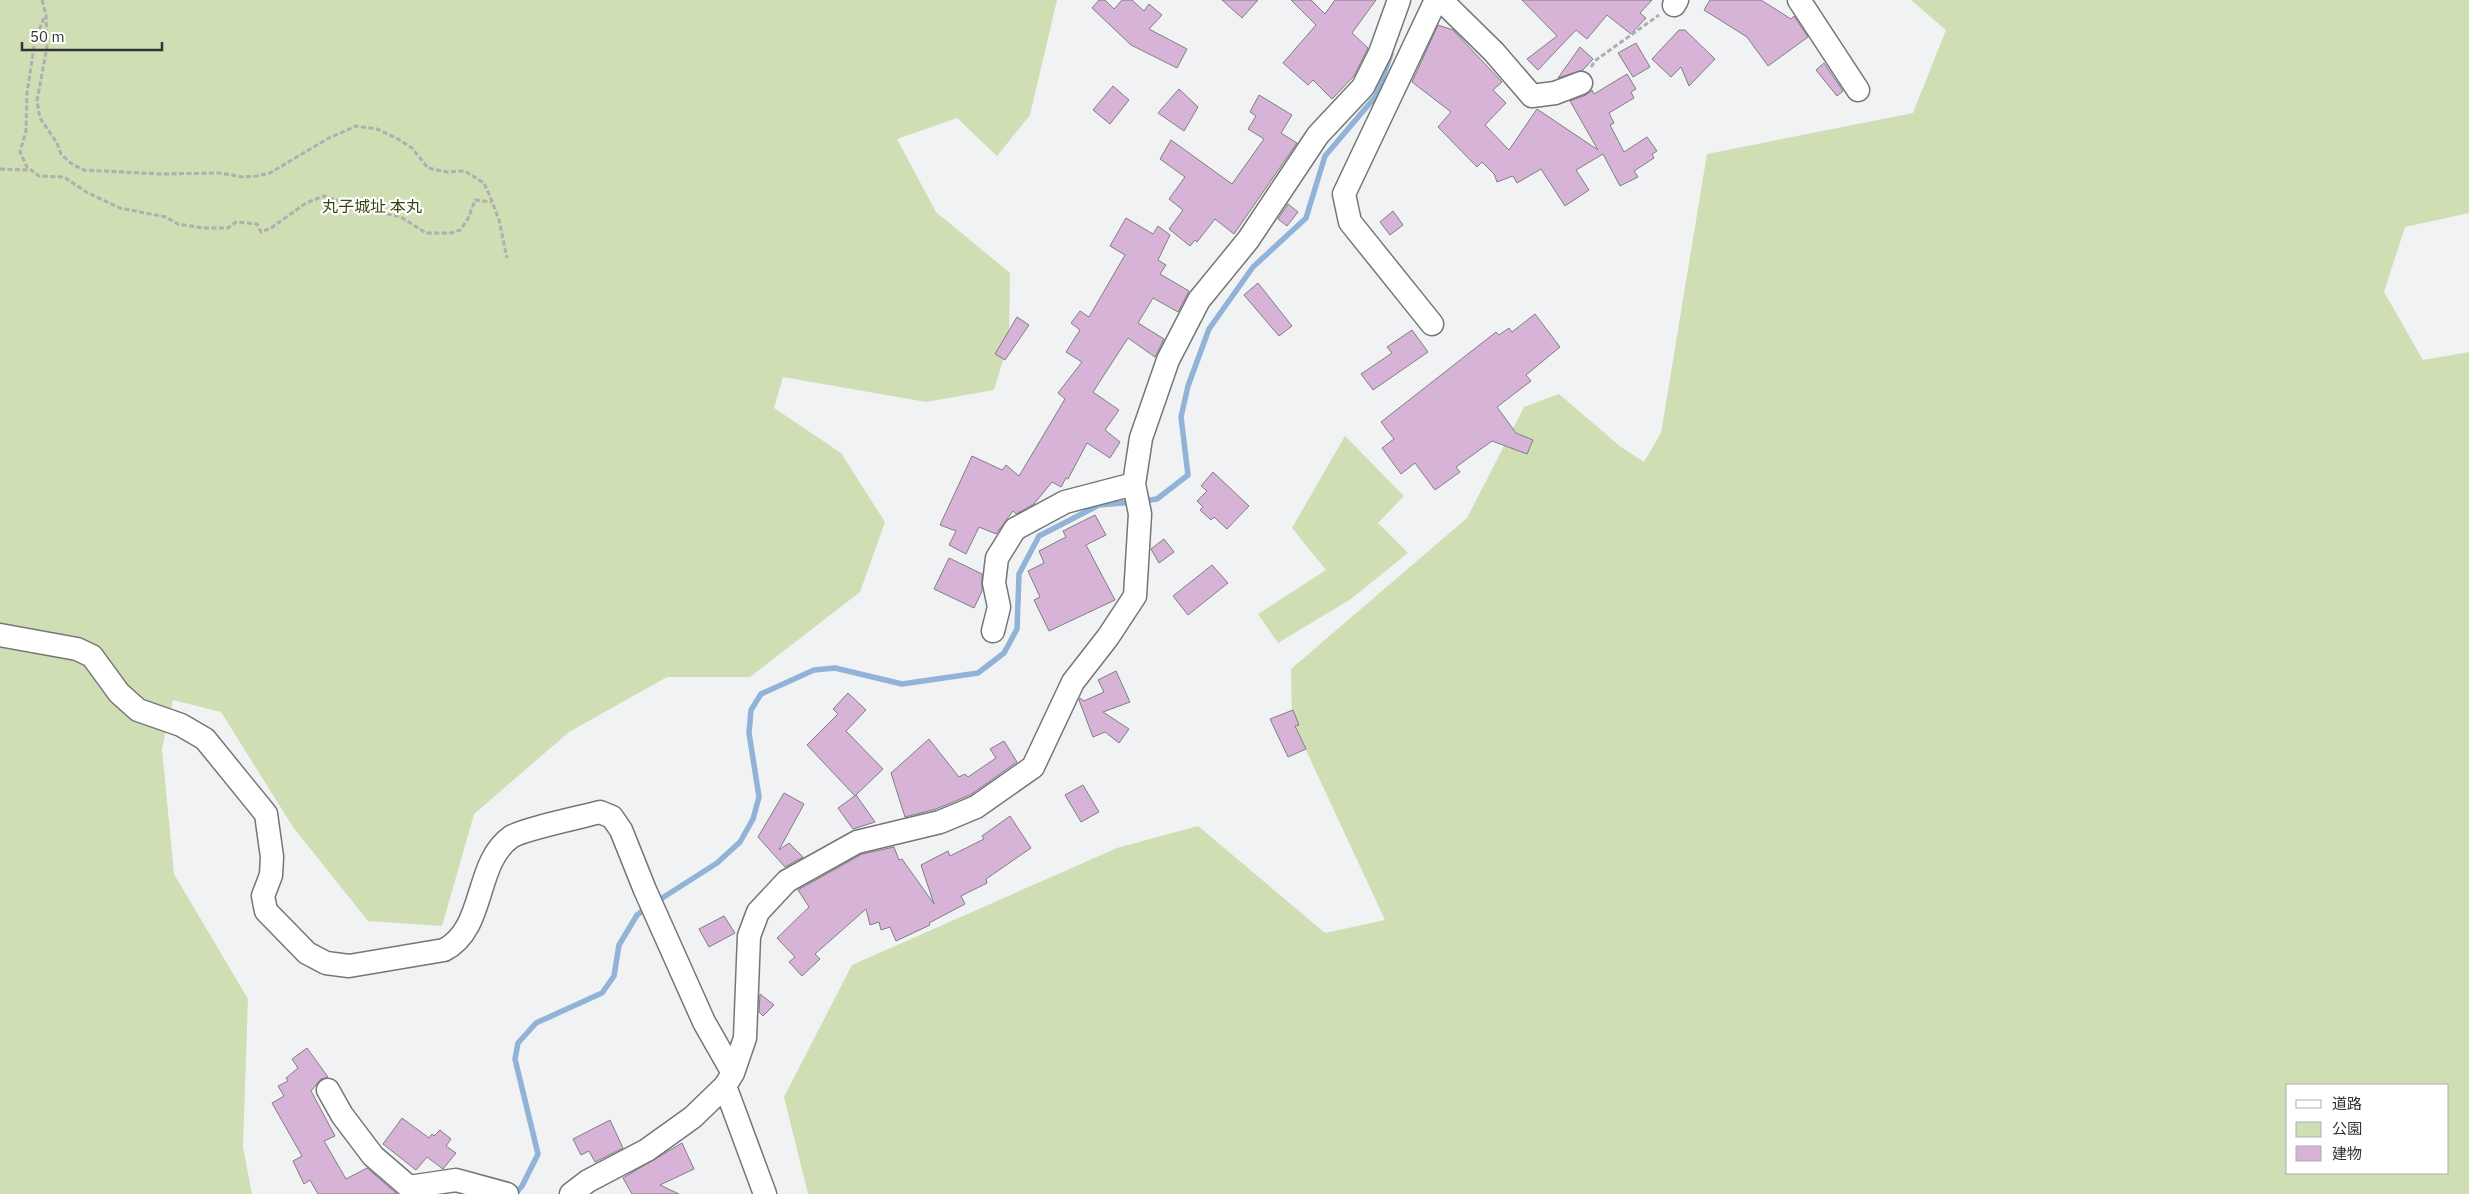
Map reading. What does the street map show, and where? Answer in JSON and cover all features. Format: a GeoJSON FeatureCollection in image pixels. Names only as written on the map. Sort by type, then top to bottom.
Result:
{"type":"FeatureCollection","features":[{"type":"Feature","properties":{"kind":"street"},"geometry":{"type":"LineString","coordinates":[[571,1194],[588,1181],[647,1150],[693,1117],[729,1080],[745,1038],[749,936],[758,912],[788,881],[857,842],[940,822],[976,807],[1033,767],[1073,682],[1108,637],[1135,596],[1140,514],[1134,484],[1141,438],[1165,369],[1199,300],[1248,240],[1318,135],[1363,87],[1380,53],[1399,0]]}},
{"type":"Feature","properties":{"kind":"street"},"geometry":{"type":"LineString","coordinates":[[1411,0],[1437,2],[1494,52],[1532,96],[1555,93],[1581,82]]}},
{"type":"Feature","properties":{"kind":"street"},"geometry":{"type":"LineString","coordinates":[[1800,0],[1858,90]]}},
{"type":"Feature","properties":{"kind":"street"},"geometry":{"type":"LineString","coordinates":[[1432,324],[1350,222],[1344,194],[1437,2]]}},
{"type":"Feature","properties":{"kind":"street"},"geometry":{"type":"LineString","coordinates":[[993,631],[999,607],[994,583],[996,558],[1016,529],[1065,502],[1134,484]]}},
{"type":"Feature","properties":{"kind":"street"},"geometry":{"type":"LineString","coordinates":[[0,635],[77,649],[92,656],[119,693],[138,710],[181,724],[205,739],[266,814],[272,857],[271,874],[263,896],[266,911],[307,953],[326,963],[349,966],[444,950],[454,945],[464,932],[498,848],[513,836],[600,812],[612,818],[621,830],[645,890],[729,1080],[765,1194]]}},
{"type":"Feature","properties":{"kind":"street"},"geometry":{"type":"LineString","coordinates":[[328,1090],[342,1116],[373,1156],[409,1187],[456,1180],[505,1193]]}},
{"type":"Feature","properties":{"kind":"path"},"geometry":{"type":"LineString","coordinates":[[42,0],[46,15],[45,67],[37,101],[40,118],[57,143],[61,154],[72,164],[84,170],[105,172],[220,173],[243,177],[270,174],[327,139],[356,126],[378,129],[412,148],[428,168],[447,172],[465,171],[475,176],[484,184],[499,220],[507,258]]}},
{"type":"Feature","properties":{"kind":"path"},"geometry":{"type":"LineString","coordinates":[[1581,82],[1596,60],[1676,2]]}},
{"type":"Feature","properties":{"kind":"path"},"geometry":{"type":"LineString","coordinates":[[46,15],[35,40],[27,93],[26,131],[20,152],[23,163],[39,176],[64,177],[88,193],[120,208],[166,217],[178,224],[203,228],[228,228],[236,222],[257,224],[261,232],[271,228],[306,203],[324,196],[353,206],[401,217],[426,233],[451,233],[460,230],[468,218],[475,200],[492,202]]}},
{"type":"Feature","properties":{"kind":"path"},"geometry":{"type":"LineString","coordinates":[[0,169],[30,170]]}},
{"type":"Feature","properties":{"kind":"green space","name":"丸子城址 本丸"},"geometry":{"type":"Polygon","coordinates":[[[0,0],[1057,0],[1030,115],[997,156],[957,118],[897,139],[936,212],[1010,273],[1009,340],[994,390],[926,402],[783,377],[774,408],[841,453],[885,522],[860,592],[750,677],[667,677],[569,732],[474,814],[442,926],[368,921],[293,827],[221,712],[173,700],[162,749],[174,874],[248,999],[243,1147],[252,1194],[0,1194],[0,0]]]}},
{"type":"Feature","properties":{"kind":"green space"},"geometry":{"type":"Polygon","coordinates":[[[1911,0],[2469,0],[2469,213],[2405,227],[2384,292],[2423,360],[2469,352],[2469,1194],[808,1194],[784,1097],[852,965],[1117,848],[1198,826],[1325,933],[1385,920],[1292,720],[1291,669],[1467,518],[1524,407],[1559,394],[1621,447],[1644,462],[1661,433],[1707,154],[1913,113],[1946,30],[1911,0]]]}},
{"type":"Feature","properties":{"kind":"green space"},"geometry":{"type":"Polygon","coordinates":[[[1345,436],[1404,496],[1378,523],[1408,553],[1351,599],[1278,643],[1258,614],[1326,570],[1292,528],[1345,436]]]}},
{"type":"Feature","properties":{"kind":"building"},"geometry":{"type":"Polygon","coordinates":[[[1099,0],[1105,0],[1114,9],[1122,0],[1132,0],[1144,11],[1149,4],[1162,15],[1149,29],[1187,49],[1177,68],[1131,45],[1092,8],[1099,0]]]}},
{"type":"Feature","properties":{"kind":"building"},"geometry":{"type":"Polygon","coordinates":[[[1222,0],[1258,0],[1242,18],[1222,0]]]}},
{"type":"Feature","properties":{"kind":"building"},"geometry":{"type":"Polygon","coordinates":[[[1291,0],[1311,0],[1325,14],[1335,0],[1376,0],[1352,33],[1368,48],[1354,76],[1332,99],[1313,80],[1308,85],[1283,63],[1316,25],[1291,0]]]}},
{"type":"Feature","properties":{"kind":"building"},"geometry":{"type":"Polygon","coordinates":[[[1522,0],[1652,0],[1640,13],[1646,18],[1631,34],[1607,15],[1587,39],[1576,30],[1538,70],[1527,59],[1557,36],[1522,0]]]}},
{"type":"Feature","properties":{"kind":"building"},"geometry":{"type":"Polygon","coordinates":[[[1710,0],[1761,0],[1791,19],[1794,16],[1808,37],[1768,66],[1747,37],[1704,10],[1710,0]]]}},
{"type":"Feature","properties":{"kind":"building"},"geometry":{"type":"Polygon","coordinates":[[[1438,25],[1453,30],[1502,82],[1493,90],[1506,103],[1485,125],[1509,150],[1537,109],[1598,150],[1570,101],[1586,95],[1592,90],[1594,94],[1627,74],[1636,89],[1631,92],[1634,98],[1609,113],[1614,123],[1610,125],[1624,152],[1647,137],[1657,151],[1652,154],[1654,158],[1634,171],[1638,177],[1620,186],[1603,154],[1576,170],[1589,190],[1565,206],[1541,169],[1517,183],[1513,176],[1497,182],[1494,174],[1482,162],[1477,167],[1438,127],[1451,112],[1412,82],[1438,25]]]}},
{"type":"Feature","properties":{"kind":"building"},"geometry":{"type":"Polygon","coordinates":[[[1679,30],[1685,30],[1715,59],[1689,86],[1681,67],[1671,77],[1652,59],[1679,30]]]}},
{"type":"Feature","properties":{"kind":"building"},"geometry":{"type":"Polygon","coordinates":[[[1636,43],[1650,67],[1633,77],[1618,53],[1636,43]]]}},
{"type":"Feature","properties":{"kind":"building"},"geometry":{"type":"Polygon","coordinates":[[[1580,47],[1593,59],[1583,70],[1558,78],[1580,47]]]}},
{"type":"Feature","properties":{"kind":"building"},"geometry":{"type":"Polygon","coordinates":[[[1824,63],[1843,91],[1837,96],[1816,70],[1824,63]]]}},
{"type":"Feature","properties":{"kind":"building"},"geometry":{"type":"Polygon","coordinates":[[[1113,86],[1129,100],[1110,124],[1093,110],[1113,86]]]}},
{"type":"Feature","properties":{"kind":"building"},"geometry":{"type":"Polygon","coordinates":[[[1179,89],[1198,107],[1184,131],[1158,113],[1179,89]]]}},
{"type":"Feature","properties":{"kind":"building"},"geometry":{"type":"Polygon","coordinates":[[[1259,95],[1292,115],[1281,133],[1297,143],[1234,234],[1215,219],[1197,242],[1195,240],[1190,246],[1169,229],[1183,210],[1169,199],[1185,177],[1160,159],[1171,140],[1232,184],[1264,139],[1248,129],[1256,116],[1250,112],[1259,95]]]}},
{"type":"Feature","properties":{"kind":"building"},"geometry":{"type":"Polygon","coordinates":[[[1288,204],[1298,212],[1287,226],[1278,219],[1288,204]]]}},
{"type":"Feature","properties":{"kind":"building"},"geometry":{"type":"Polygon","coordinates":[[[1393,211],[1403,225],[1390,235],[1380,222],[1393,211]]]}},
{"type":"Feature","properties":{"kind":"building"},"geometry":{"type":"Polygon","coordinates":[[[1126,218],[1153,234],[1158,226],[1170,235],[1158,260],[1166,265],[1160,274],[1189,291],[1178,312],[1153,298],[1138,323],[1164,339],[1155,357],[1128,338],[1093,392],[1119,410],[1105,430],[1120,442],[1110,458],[1087,443],[1068,479],[1066,478],[1061,487],[1052,482],[1034,504],[1016,514],[1013,511],[996,534],[979,527],[966,554],[949,545],[956,531],[940,525],[972,456],[1002,470],[1006,465],[1019,476],[1065,399],[1058,393],[1082,362],[1066,352],[1080,330],[1071,323],[1080,311],[1089,317],[1125,255],[1110,246],[1126,218]]]}},
{"type":"Feature","properties":{"kind":"building"},"geometry":{"type":"Polygon","coordinates":[[[1258,283],[1292,326],[1279,336],[1244,295],[1258,283]]]}},
{"type":"Feature","properties":{"kind":"building"},"geometry":{"type":"Polygon","coordinates":[[[1535,314],[1560,347],[1526,375],[1531,381],[1497,407],[1516,433],[1533,440],[1527,454],[1492,441],[1456,467],[1460,472],[1435,490],[1415,463],[1401,474],[1382,448],[1394,439],[1381,422],[1496,332],[1499,335],[1509,328],[1512,332],[1535,314]]]}},
{"type":"Feature","properties":{"kind":"building"},"geometry":{"type":"Polygon","coordinates":[[[1017,317],[1029,325],[1005,360],[995,354],[1017,317]]]}},
{"type":"Feature","properties":{"kind":"building"},"geometry":{"type":"Polygon","coordinates":[[[1412,330],[1428,352],[1373,390],[1361,374],[1392,353],[1387,347],[1412,330]]]}},
{"type":"Feature","properties":{"kind":"building"},"geometry":{"type":"Polygon","coordinates":[[[1213,472],[1249,506],[1227,529],[1214,517],[1211,520],[1200,510],[1203,507],[1197,501],[1207,491],[1201,486],[1213,472]]]}},
{"type":"Feature","properties":{"kind":"building"},"geometry":{"type":"Polygon","coordinates":[[[1095,515],[1106,535],[1086,545],[1115,600],[1049,631],[1034,600],[1040,597],[1028,571],[1044,563],[1039,551],[1066,537],[1063,531],[1095,515]]]}},
{"type":"Feature","properties":{"kind":"building"},"geometry":{"type":"Polygon","coordinates":[[[1164,539],[1174,552],[1159,563],[1151,549],[1164,539]]]}},
{"type":"Feature","properties":{"kind":"building"},"geometry":{"type":"Polygon","coordinates":[[[949,558],[982,574],[982,591],[974,608],[934,589],[949,558]]]}},
{"type":"Feature","properties":{"kind":"building"},"geometry":{"type":"Polygon","coordinates":[[[1212,565],[1228,583],[1188,615],[1173,596],[1212,565]]]}},
{"type":"Feature","properties":{"kind":"building"},"geometry":{"type":"Polygon","coordinates":[[[1116,671],[1130,702],[1103,712],[1129,729],[1119,743],[1105,732],[1093,737],[1079,700],[1080,698],[1084,701],[1104,692],[1098,680],[1116,671]]]}},
{"type":"Feature","properties":{"kind":"building"},"geometry":{"type":"Polygon","coordinates":[[[848,693],[866,710],[846,731],[883,769],[855,796],[807,745],[838,714],[833,709],[848,693]]]}},
{"type":"Feature","properties":{"kind":"building"},"geometry":{"type":"Polygon","coordinates":[[[1293,710],[1299,725],[1295,726],[1306,749],[1288,757],[1270,719],[1293,710]]]}},
{"type":"Feature","properties":{"kind":"building"},"geometry":{"type":"Polygon","coordinates":[[[929,739],[959,777],[965,774],[968,777],[996,758],[990,749],[1004,741],[1017,762],[970,795],[936,809],[905,817],[891,773],[929,739]]]}},
{"type":"Feature","properties":{"kind":"building"},"geometry":{"type":"Polygon","coordinates":[[[1083,785],[1099,812],[1081,822],[1065,795],[1083,785]]]}},
{"type":"Feature","properties":{"kind":"building"},"geometry":{"type":"Polygon","coordinates":[[[784,793],[804,804],[779,850],[789,843],[803,857],[785,867],[758,837],[784,793]]]}},
{"type":"Feature","properties":{"kind":"building"},"geometry":{"type":"Polygon","coordinates":[[[856,795],[875,822],[853,829],[838,808],[856,795]]]}},
{"type":"Feature","properties":{"kind":"building"},"geometry":{"type":"Polygon","coordinates":[[[1010,816],[1031,848],[986,879],[987,883],[961,896],[965,904],[929,923],[930,925],[896,941],[890,927],[881,930],[879,922],[870,925],[866,909],[815,954],[820,959],[802,976],[789,962],[795,957],[777,938],[809,907],[798,890],[862,854],[894,847],[899,860],[902,859],[934,904],[921,865],[948,851],[950,856],[984,839],[982,836],[1010,816]]]}},
{"type":"Feature","properties":{"kind":"building"},"geometry":{"type":"Polygon","coordinates":[[[724,916],[735,933],[709,947],[699,929],[724,916]]]}},
{"type":"Feature","properties":{"kind":"building"},"geometry":{"type":"Polygon","coordinates":[[[760,994],[774,1005],[763,1016],[759,1012],[760,994]]]}},
{"type":"Feature","properties":{"kind":"building"},"geometry":{"type":"Polygon","coordinates":[[[307,1048],[328,1077],[321,1079],[311,1091],[335,1136],[324,1141],[346,1179],[367,1168],[397,1194],[318,1194],[310,1180],[304,1184],[293,1161],[302,1156],[272,1103],[284,1096],[278,1086],[288,1081],[286,1078],[298,1068],[292,1059],[307,1048]]]}},
{"type":"Feature","properties":{"kind":"building"},"geometry":{"type":"Polygon","coordinates":[[[402,1118],[429,1138],[440,1130],[451,1139],[446,1146],[456,1153],[443,1169],[427,1157],[416,1170],[383,1144],[402,1118]]]}},
{"type":"Feature","properties":{"kind":"building"},"geometry":{"type":"Polygon","coordinates":[[[610,1120],[623,1148],[595,1162],[589,1151],[581,1155],[573,1139],[610,1120]]]}},
{"type":"Feature","properties":{"kind":"building"},"geometry":{"type":"Polygon","coordinates":[[[682,1143],[694,1169],[660,1185],[679,1194],[632,1194],[623,1178],[682,1143]]]}},
{"type":"Feature","properties":{"kind":"waterway"},"geometry":{"type":"LineString","coordinates":[[1143,501],[1157,499],[1188,475],[1181,417],[1188,386],[1209,329],[1253,267],[1306,218],[1325,156],[1376,96],[1391,54]]}},
{"type":"Feature","properties":{"kind":"waterway"},"geometry":{"type":"LineString","coordinates":[[656,902],[717,863],[740,842],[753,819],[759,797],[749,733],[751,710],[761,694],[814,670],[835,668],[902,684],[978,673],[1004,653],[1017,629],[1019,574],[1039,536],[1099,505],[1134,502]]}},
{"type":"Feature","properties":{"kind":"waterway"},"geometry":{"type":"LineString","coordinates":[[515,1194],[522,1186],[538,1154],[515,1059],[518,1043],[536,1023],[602,993],[614,976],[619,945],[637,915],[648,907]]}}]}
